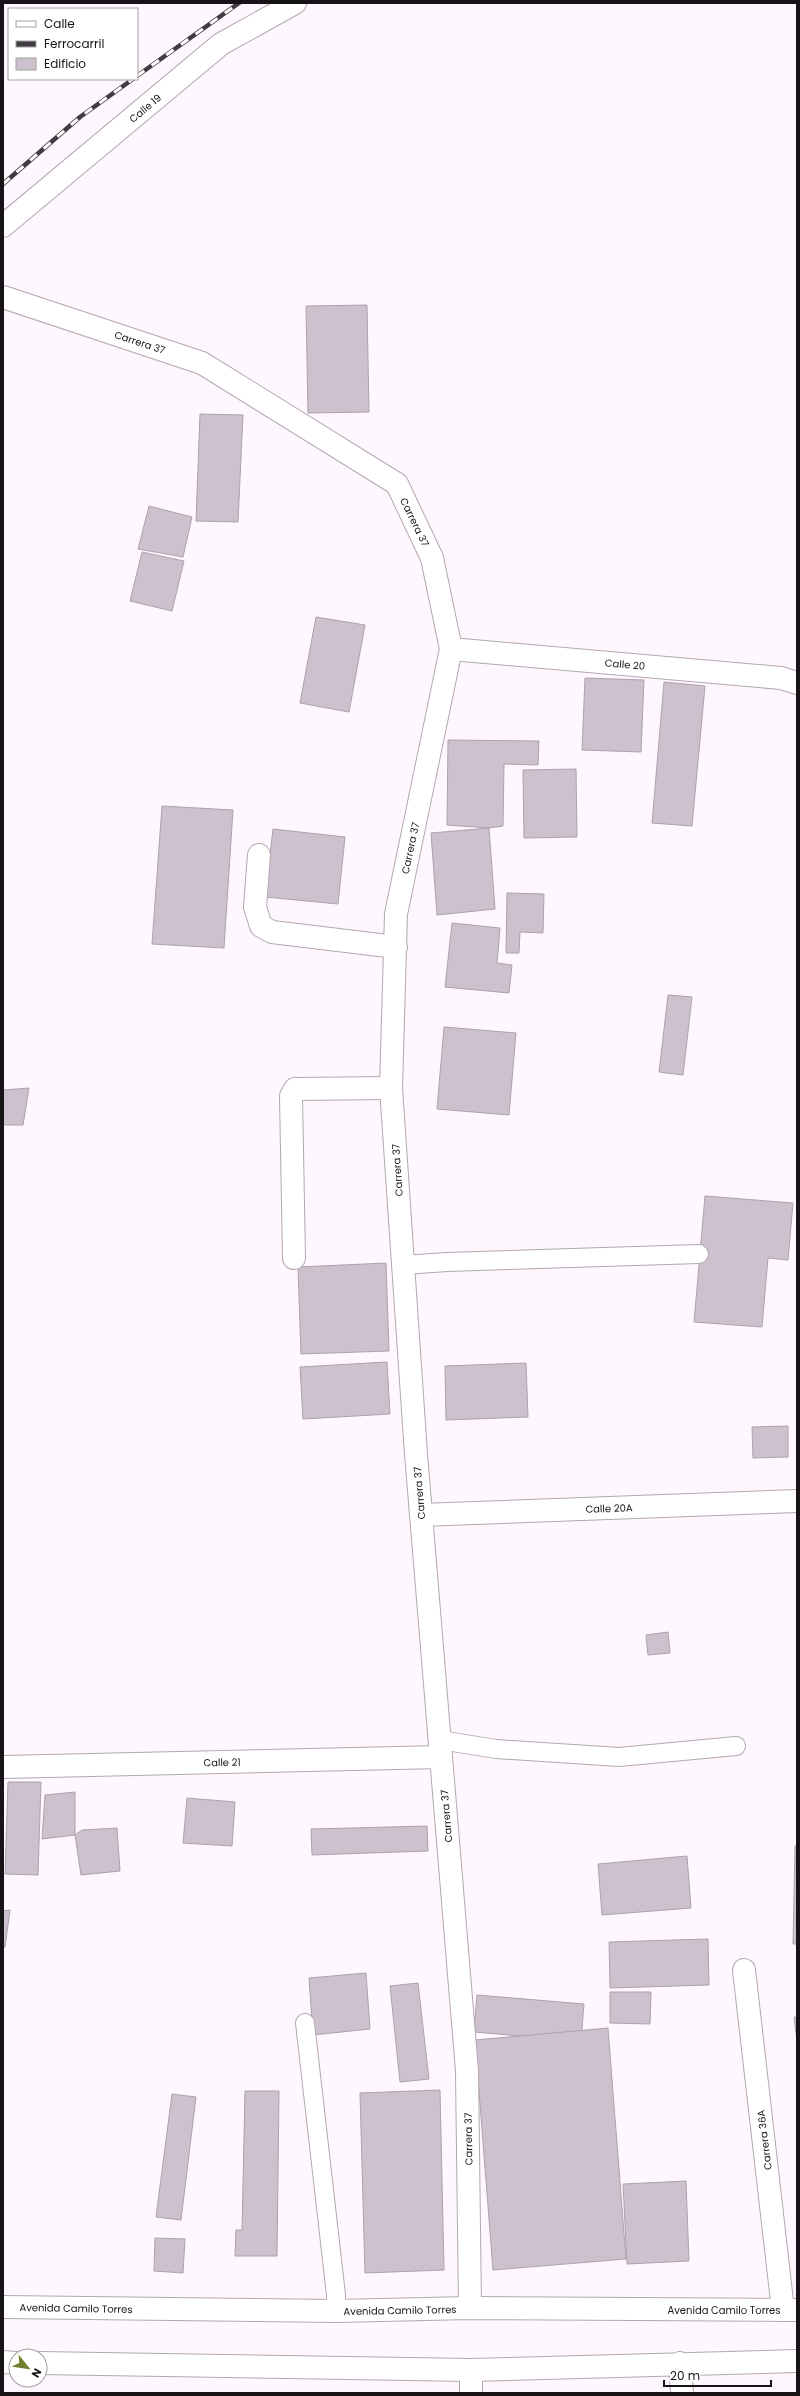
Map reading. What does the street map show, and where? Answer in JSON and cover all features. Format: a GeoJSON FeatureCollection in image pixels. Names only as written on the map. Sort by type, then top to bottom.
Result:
{"type":"FeatureCollection","features":[{"type":"Feature","properties":{"kind":"street","name":"Calle 19"},"geometry":{"type":"LineString","coordinates":[[3,226],[221,44],[295,3]]}},
{"type":"Feature","properties":{"kind":"street","name":"Carrera 37"},"geometry":{"type":"LineString","coordinates":[[3,297],[202,363],[396,484],[432,558],[451,649],[396,914],[391,1088],[421,1514],[467,2071],[470,2308]]}},
{"type":"Feature","properties":{"kind":"street","name":"Calle 20"},"geometry":{"type":"LineString","coordinates":[[451,649],[781,678],[797,684]]}},
{"type":"Feature","properties":{"kind":"street"},"geometry":{"type":"LineString","coordinates":[[259,855],[256,908],[261,926],[272,932],[396,947]]}},
{"type":"Feature","properties":{"kind":"street"},"geometry":{"type":"LineString","coordinates":[[294,1258],[291,1096],[295,1088],[391,1088]]}},
{"type":"Feature","properties":{"kind":"street","name":"Calle 20A"},"geometry":{"type":"LineString","coordinates":[[421,1514],[797,1501]]}},
{"type":"Feature","properties":{"kind":"street","name":"Calle 21"},"geometry":{"type":"LineString","coordinates":[[3,1767],[440,1749]]}},
{"type":"Feature","properties":{"kind":"street","name":"Carrera 36A"},"geometry":{"type":"LineString","coordinates":[[744,1970],[790,2310]]}},
{"type":"Feature","properties":{"kind":"street","name":"Avenida Camilo Torres"},"geometry":{"type":"LineString","coordinates":[[3,2307],[336,2311],[470,2308],[790,2310]]}},
{"type":"Feature","properties":{"kind":"street"},"geometry":{"type":"LineString","coordinates":[[48,2363],[471,2370],[797,2361]]}},
{"type":"Feature","properties":{"kind":"street"},"geometry":{"type":"LineString","coordinates":[[680,2364],[682,2393]]}},
{"type":"Feature","properties":{"kind":"street"},"geometry":{"type":"LineString","coordinates":[[471,2370],[471,2393]]}},
{"type":"Feature","properties":{"kind":"lane"},"geometry":{"type":"LineString","coordinates":[[404,1266],[447,1262],[699,1254]]}},
{"type":"Feature","properties":{"kind":"lane"},"geometry":{"type":"LineString","coordinates":[[440,1749],[496,1750],[619,1757],[736,1746]]}},
{"type":"Feature","properties":{"kind":"lane"},"geometry":{"type":"LineString","coordinates":[[305,2022],[336,2295],[336,2311]]}},
{"type":"Feature","properties":{"kind":"building"},"geometry":{"type":"Polygon","coordinates":[[[367,305],[369,412],[308,413],[306,306],[367,305]]]}},
{"type":"Feature","properties":{"kind":"building"},"geometry":{"type":"Polygon","coordinates":[[[200,414],[243,415],[238,522],[196,521],[200,414]]]}},
{"type":"Feature","properties":{"kind":"building"},"geometry":{"type":"Polygon","coordinates":[[[149,506],[192,517],[183,557],[138,549],[149,506]]]}},
{"type":"Feature","properties":{"kind":"building"},"geometry":{"type":"Polygon","coordinates":[[[142,552],[184,561],[172,611],[130,601],[142,552]]]}},
{"type":"Feature","properties":{"kind":"building"},"geometry":{"type":"Polygon","coordinates":[[[316,617],[365,625],[349,712],[300,703],[316,617]]]}},
{"type":"Feature","properties":{"kind":"building"},"geometry":{"type":"Polygon","coordinates":[[[585,678],[644,680],[641,752],[582,750],[585,678]]]}},
{"type":"Feature","properties":{"kind":"building"},"geometry":{"type":"Polygon","coordinates":[[[664,682],[705,686],[692,826],[652,823],[664,682]]]}},
{"type":"Feature","properties":{"kind":"building"},"geometry":{"type":"Polygon","coordinates":[[[448,740],[539,741],[538,765],[504,764],[503,826],[489,828],[447,825],[448,740]]]}},
{"type":"Feature","properties":{"kind":"building"},"geometry":{"type":"Polygon","coordinates":[[[576,769],[577,837],[524,838],[523,770],[576,769]]]}},
{"type":"Feature","properties":{"kind":"building"},"geometry":{"type":"Polygon","coordinates":[[[162,806],[233,810],[224,948],[152,944],[162,806]]]}},
{"type":"Feature","properties":{"kind":"building"},"geometry":{"type":"Polygon","coordinates":[[[489,828],[495,909],[437,915],[431,833],[489,828]]]}},
{"type":"Feature","properties":{"kind":"building"},"geometry":{"type":"Polygon","coordinates":[[[273,829],[345,837],[338,904],[265,897],[273,829]]]}},
{"type":"Feature","properties":{"kind":"building"},"geometry":{"type":"Polygon","coordinates":[[[507,893],[544,894],[543,933],[520,932],[519,953],[506,953],[507,893]]]}},
{"type":"Feature","properties":{"kind":"building"},"geometry":{"type":"Polygon","coordinates":[[[452,923],[500,928],[497,963],[512,965],[509,993],[445,987],[452,923]]]}},
{"type":"Feature","properties":{"kind":"building"},"geometry":{"type":"Polygon","coordinates":[[[668,995],[692,997],[683,1075],[659,1072],[668,995]]]}},
{"type":"Feature","properties":{"kind":"building"},"geometry":{"type":"Polygon","coordinates":[[[444,1027],[516,1033],[509,1115],[437,1109],[444,1027]]]}},
{"type":"Feature","properties":{"kind":"building"},"geometry":{"type":"Polygon","coordinates":[[[29,1088],[23,1125],[3,1125],[3,1090],[29,1088]]]}},
{"type":"Feature","properties":{"kind":"building"},"geometry":{"type":"Polygon","coordinates":[[[705,1196],[793,1203],[788,1260],[768,1258],[762,1327],[694,1322],[705,1196]]]}},
{"type":"Feature","properties":{"kind":"building"},"geometry":{"type":"Polygon","coordinates":[[[386,1263],[389,1351],[301,1354],[298,1267],[386,1263]]]}},
{"type":"Feature","properties":{"kind":"building"},"geometry":{"type":"Polygon","coordinates":[[[387,1362],[390,1414],[303,1419],[300,1367],[387,1362]]]}},
{"type":"Feature","properties":{"kind":"building"},"geometry":{"type":"Polygon","coordinates":[[[526,1363],[528,1417],[446,1420],[445,1366],[526,1363]]]}},
{"type":"Feature","properties":{"kind":"building"},"geometry":{"type":"Polygon","coordinates":[[[788,1426],[788,1457],[753,1458],[752,1427],[788,1426]]]}},
{"type":"Feature","properties":{"kind":"building"},"geometry":{"type":"Polygon","coordinates":[[[668,1632],[670,1653],[648,1655],[646,1635],[668,1632]]]}},
{"type":"Feature","properties":{"kind":"building"},"geometry":{"type":"Polygon","coordinates":[[[8,1782],[41,1782],[38,1875],[5,1874],[8,1782]]]}},
{"type":"Feature","properties":{"kind":"building"},"geometry":{"type":"Polygon","coordinates":[[[75,1792],[75,1835],[42,1839],[45,1795],[75,1792]]]}},
{"type":"Feature","properties":{"kind":"building"},"geometry":{"type":"Polygon","coordinates":[[[187,1798],[235,1802],[232,1846],[183,1843],[187,1798]]]}},
{"type":"Feature","properties":{"kind":"building"},"geometry":{"type":"Polygon","coordinates":[[[427,1826],[428,1851],[312,1855],[311,1829],[427,1826]]]}},
{"type":"Feature","properties":{"kind":"building"},"geometry":{"type":"Polygon","coordinates":[[[117,1828],[120,1871],[81,1875],[75,1835],[82,1830],[117,1828]]]}},
{"type":"Feature","properties":{"kind":"building"},"geometry":{"type":"Polygon","coordinates":[[[795,1846],[797,1846],[797,1944],[793,1944],[795,1846]]]}},
{"type":"Feature","properties":{"kind":"building"},"geometry":{"type":"Polygon","coordinates":[[[687,1856],[691,1908],[602,1915],[598,1864],[687,1856]]]}},
{"type":"Feature","properties":{"kind":"building"},"geometry":{"type":"Polygon","coordinates":[[[10,1910],[5,1947],[3,1947],[3,1911],[10,1910]]]}},
{"type":"Feature","properties":{"kind":"building"},"geometry":{"type":"Polygon","coordinates":[[[708,1939],[709,1985],[610,1988],[609,1942],[708,1939]]]}},
{"type":"Feature","properties":{"kind":"building"},"geometry":{"type":"Polygon","coordinates":[[[366,1973],[370,2029],[313,2035],[309,1978],[366,1973]]]}},
{"type":"Feature","properties":{"kind":"building"},"geometry":{"type":"Polygon","coordinates":[[[418,1983],[429,2079],[400,2082],[390,1986],[418,1983]]]}},
{"type":"Feature","properties":{"kind":"building"},"geometry":{"type":"Polygon","coordinates":[[[610,1992],[651,1992],[650,2024],[610,2023],[610,1992]]]}},
{"type":"Feature","properties":{"kind":"building"},"geometry":{"type":"Polygon","coordinates":[[[477,1995],[584,2004],[581,2041],[474,2032],[477,1995]]]}},
{"type":"Feature","properties":{"kind":"building"},"geometry":{"type":"Polygon","coordinates":[[[794,2017],[797,2017],[797,2041],[794,2017]]]}},
{"type":"Feature","properties":{"kind":"building"},"geometry":{"type":"Polygon","coordinates":[[[608,2028],[626,2259],[493,2270],[475,2040],[608,2028]]]}},
{"type":"Feature","properties":{"kind":"building"},"geometry":{"type":"Polygon","coordinates":[[[440,2090],[444,2270],[365,2273],[360,2093],[440,2090]]]}},
{"type":"Feature","properties":{"kind":"building"},"geometry":{"type":"Polygon","coordinates":[[[245,2091],[279,2091],[277,2256],[235,2256],[236,2230],[242,2230],[245,2091]]]}},
{"type":"Feature","properties":{"kind":"building"},"geometry":{"type":"Polygon","coordinates":[[[172,2094],[196,2097],[181,2220],[156,2217],[172,2094]]]}},
{"type":"Feature","properties":{"kind":"building"},"geometry":{"type":"Polygon","coordinates":[[[686,2181],[689,2261],[627,2264],[623,2184],[686,2181]]]}},
{"type":"Feature","properties":{"kind":"building"},"geometry":{"type":"Polygon","coordinates":[[[155,2238],[185,2239],[183,2273],[154,2271],[155,2238]]]}},
{"type":"Feature","properties":{"kind":"railway"},"geometry":{"type":"LineString","coordinates":[[138,75],[239,3]]}},
{"type":"Feature","properties":{"kind":"railway"},"geometry":{"type":"LineString","coordinates":[[3,184],[80,117],[132,80]]}}]}
